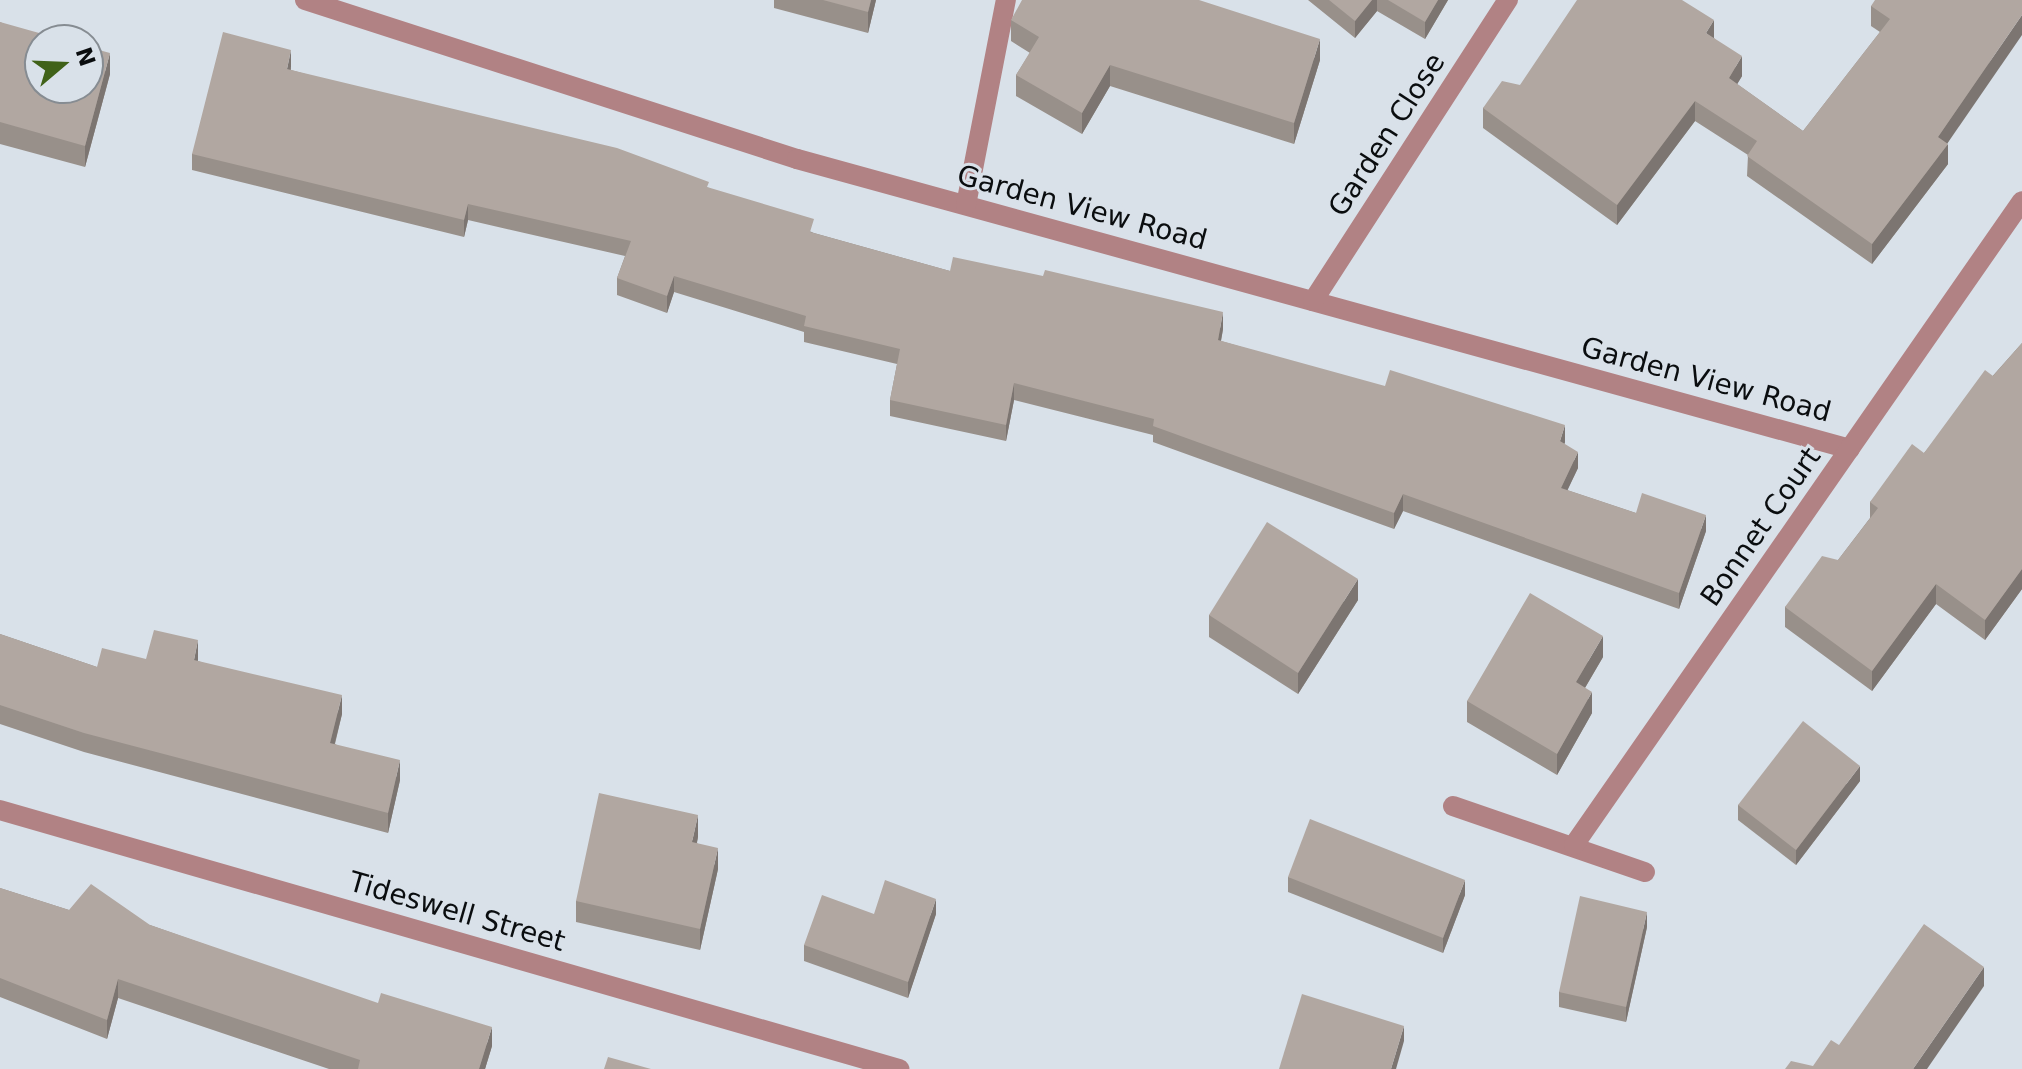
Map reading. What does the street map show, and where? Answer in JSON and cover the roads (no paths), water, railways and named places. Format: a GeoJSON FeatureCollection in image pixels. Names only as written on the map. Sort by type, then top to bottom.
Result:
{"type":"FeatureCollection","features":[{"type":"Feature","properties":{"kind":"street","name":"Garden View Road"},"geometry":{"type":"LineString","coordinates":[[305,0],[797,159],[1850,449]]}},
{"type":"Feature","properties":{"kind":"street"},"geometry":{"type":"LineString","coordinates":[[966,205],[1006,0]]}},
{"type":"Feature","properties":{"kind":"street","name":"Garden Close"},"geometry":{"type":"LineString","coordinates":[[1313,301],[1508,0]]}},
{"type":"Feature","properties":{"kind":"street","name":"Bonnet Court"},"geometry":{"type":"LineString","coordinates":[[1574,845],[2022,201]]}},
{"type":"Feature","properties":{"kind":"street"},"geometry":{"type":"LineString","coordinates":[[1453,806],[1574,845],[1645,872]]}},
{"type":"Feature","properties":{"kind":"street","name":"Tideswell Street"},"geometry":{"type":"LineString","coordinates":[[0,810],[899,1069]]}}]}
